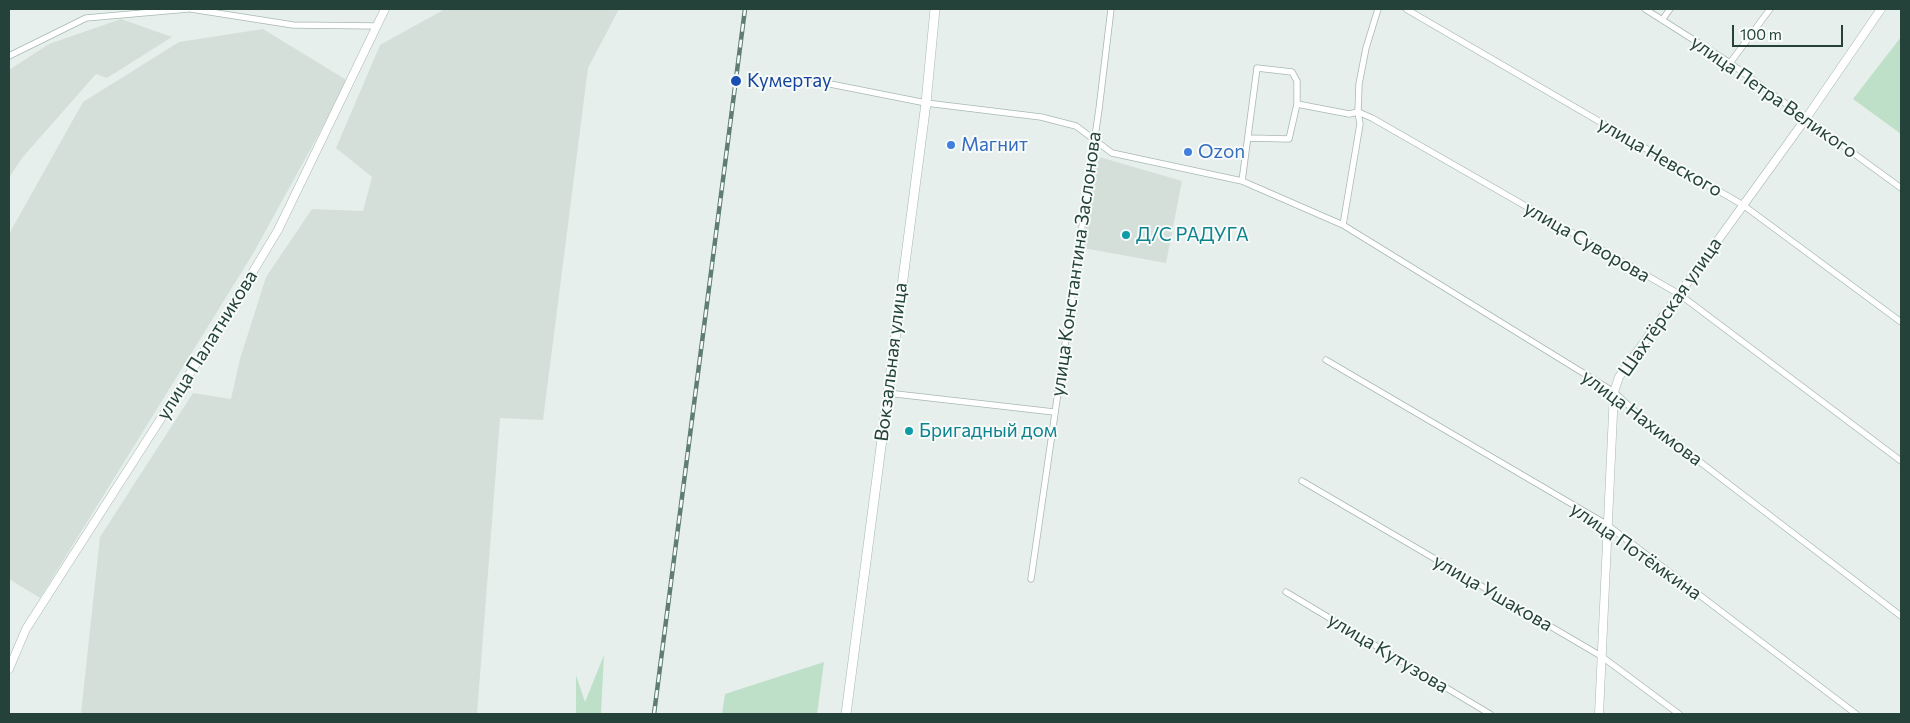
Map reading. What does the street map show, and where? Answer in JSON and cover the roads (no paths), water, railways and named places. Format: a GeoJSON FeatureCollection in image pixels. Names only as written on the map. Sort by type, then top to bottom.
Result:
{"type":"FeatureCollection","features":[{"type":"Feature","properties":{"kind":"main road","name":"Вокзальная улица"},"geometry":{"type":"LineString","coordinates":[[846,714],[926,103],[935,9]]}},
{"type":"Feature","properties":{"kind":"street"},"geometry":{"type":"LineString","coordinates":[[9,56],[86,18],[190,9],[293,25],[377,26]]}},
{"type":"Feature","properties":{"kind":"street","name":"улица Палатникова"},"geometry":{"type":"LineString","coordinates":[[9,669],[26,629],[224,320],[278,230],[385,9]]}},
{"type":"Feature","properties":{"kind":"street","name":"улица Константина Заслонова"},"geometry":{"type":"LineString","coordinates":[[1031,579],[1111,9]]}},
{"type":"Feature","properties":{"kind":"street"},"geometry":{"type":"LineString","coordinates":[[1344,225],[1360,124],[1358,112],[1359,84],[1366,48],[1378,9]]}},
{"type":"Feature","properties":{"kind":"street","name":"улица Невского"},"geometry":{"type":"LineString","coordinates":[[1406,9],[1743,205],[1901,322]]}},
{"type":"Feature","properties":{"kind":"street","name":"улица Петра Великого"},"geometry":{"type":"LineString","coordinates":[[1645,9],[1730,63],[1901,188]]}},
{"type":"Feature","properties":{"kind":"street"},"geometry":{"type":"LineString","coordinates":[[1662,20],[1670,9]]}},
{"type":"Feature","properties":{"kind":"street"},"geometry":{"type":"LineString","coordinates":[[1730,63],[1770,9]]}},
{"type":"Feature","properties":{"kind":"street","name":"Шахтёрская улица"},"geometry":{"type":"LineString","coordinates":[[1599,714],[1606,524],[1614,392],[1619,377],[1807,118],[1881,9]]}},
{"type":"Feature","properties":{"kind":"street"},"geometry":{"type":"LineString","coordinates":[[1242,181],[1250,138],[1258,68],[1292,72],[1297,81],[1297,104],[1289,139],[1250,138]]}},
{"type":"Feature","properties":{"kind":"street","name":"улица Нахимова"},"geometry":{"type":"LineString","coordinates":[[815,81],[926,103],[1041,117],[1076,126],[1112,153],[1242,181],[1344,225],[1614,392],[1640,416],[1901,616]]}},
{"type":"Feature","properties":{"kind":"street"},"geometry":{"type":"LineString","coordinates":[[1297,104],[1349,114],[1358,112]]}},
{"type":"Feature","properties":{"kind":"street","name":"улица Суворова"},"geometry":{"type":"LineString","coordinates":[[1358,112],[1680,294],[1901,461]]}},
{"type":"Feature","properties":{"kind":"street","name":"улица Потёмкина"},"geometry":{"type":"LineString","coordinates":[[1326,360],[1606,524],[1856,714]]}},
{"type":"Feature","properties":{"kind":"street"},"geometry":{"type":"LineString","coordinates":[[887,393],[1054,412]]}},
{"type":"Feature","properties":{"kind":"street","name":"улица Ушакова"},"geometry":{"type":"LineString","coordinates":[[1302,481],[1601,656],[1679,714]]}},
{"type":"Feature","properties":{"kind":"street","name":"улица Кутузова"},"geometry":{"type":"LineString","coordinates":[[1286,592],[1490,714]]}},
{"type":"Feature","properties":{"kind":"railway"},"geometry":{"type":"LineString","coordinates":[[654,714],[745,9]]}},
{"type":"Feature","properties":{"kind":"place","name":"Кумертау"},"geometry":{"type":"Point","coordinates":[736,81]}},
{"type":"Feature","properties":{"kind":"place","name":"Магнит"},"geometry":{"type":"Point","coordinates":[951,145]}},
{"type":"Feature","properties":{"kind":"place","name":"Ozon"},"geometry":{"type":"Point","coordinates":[1188,152]}},
{"type":"Feature","properties":{"kind":"place","name":"Д/С РАДУГА"},"geometry":{"type":"Point","coordinates":[1126,235]}},
{"type":"Feature","properties":{"kind":"place","name":"Бригадный дом"},"geometry":{"type":"Point","coordinates":[909,431]}}]}
